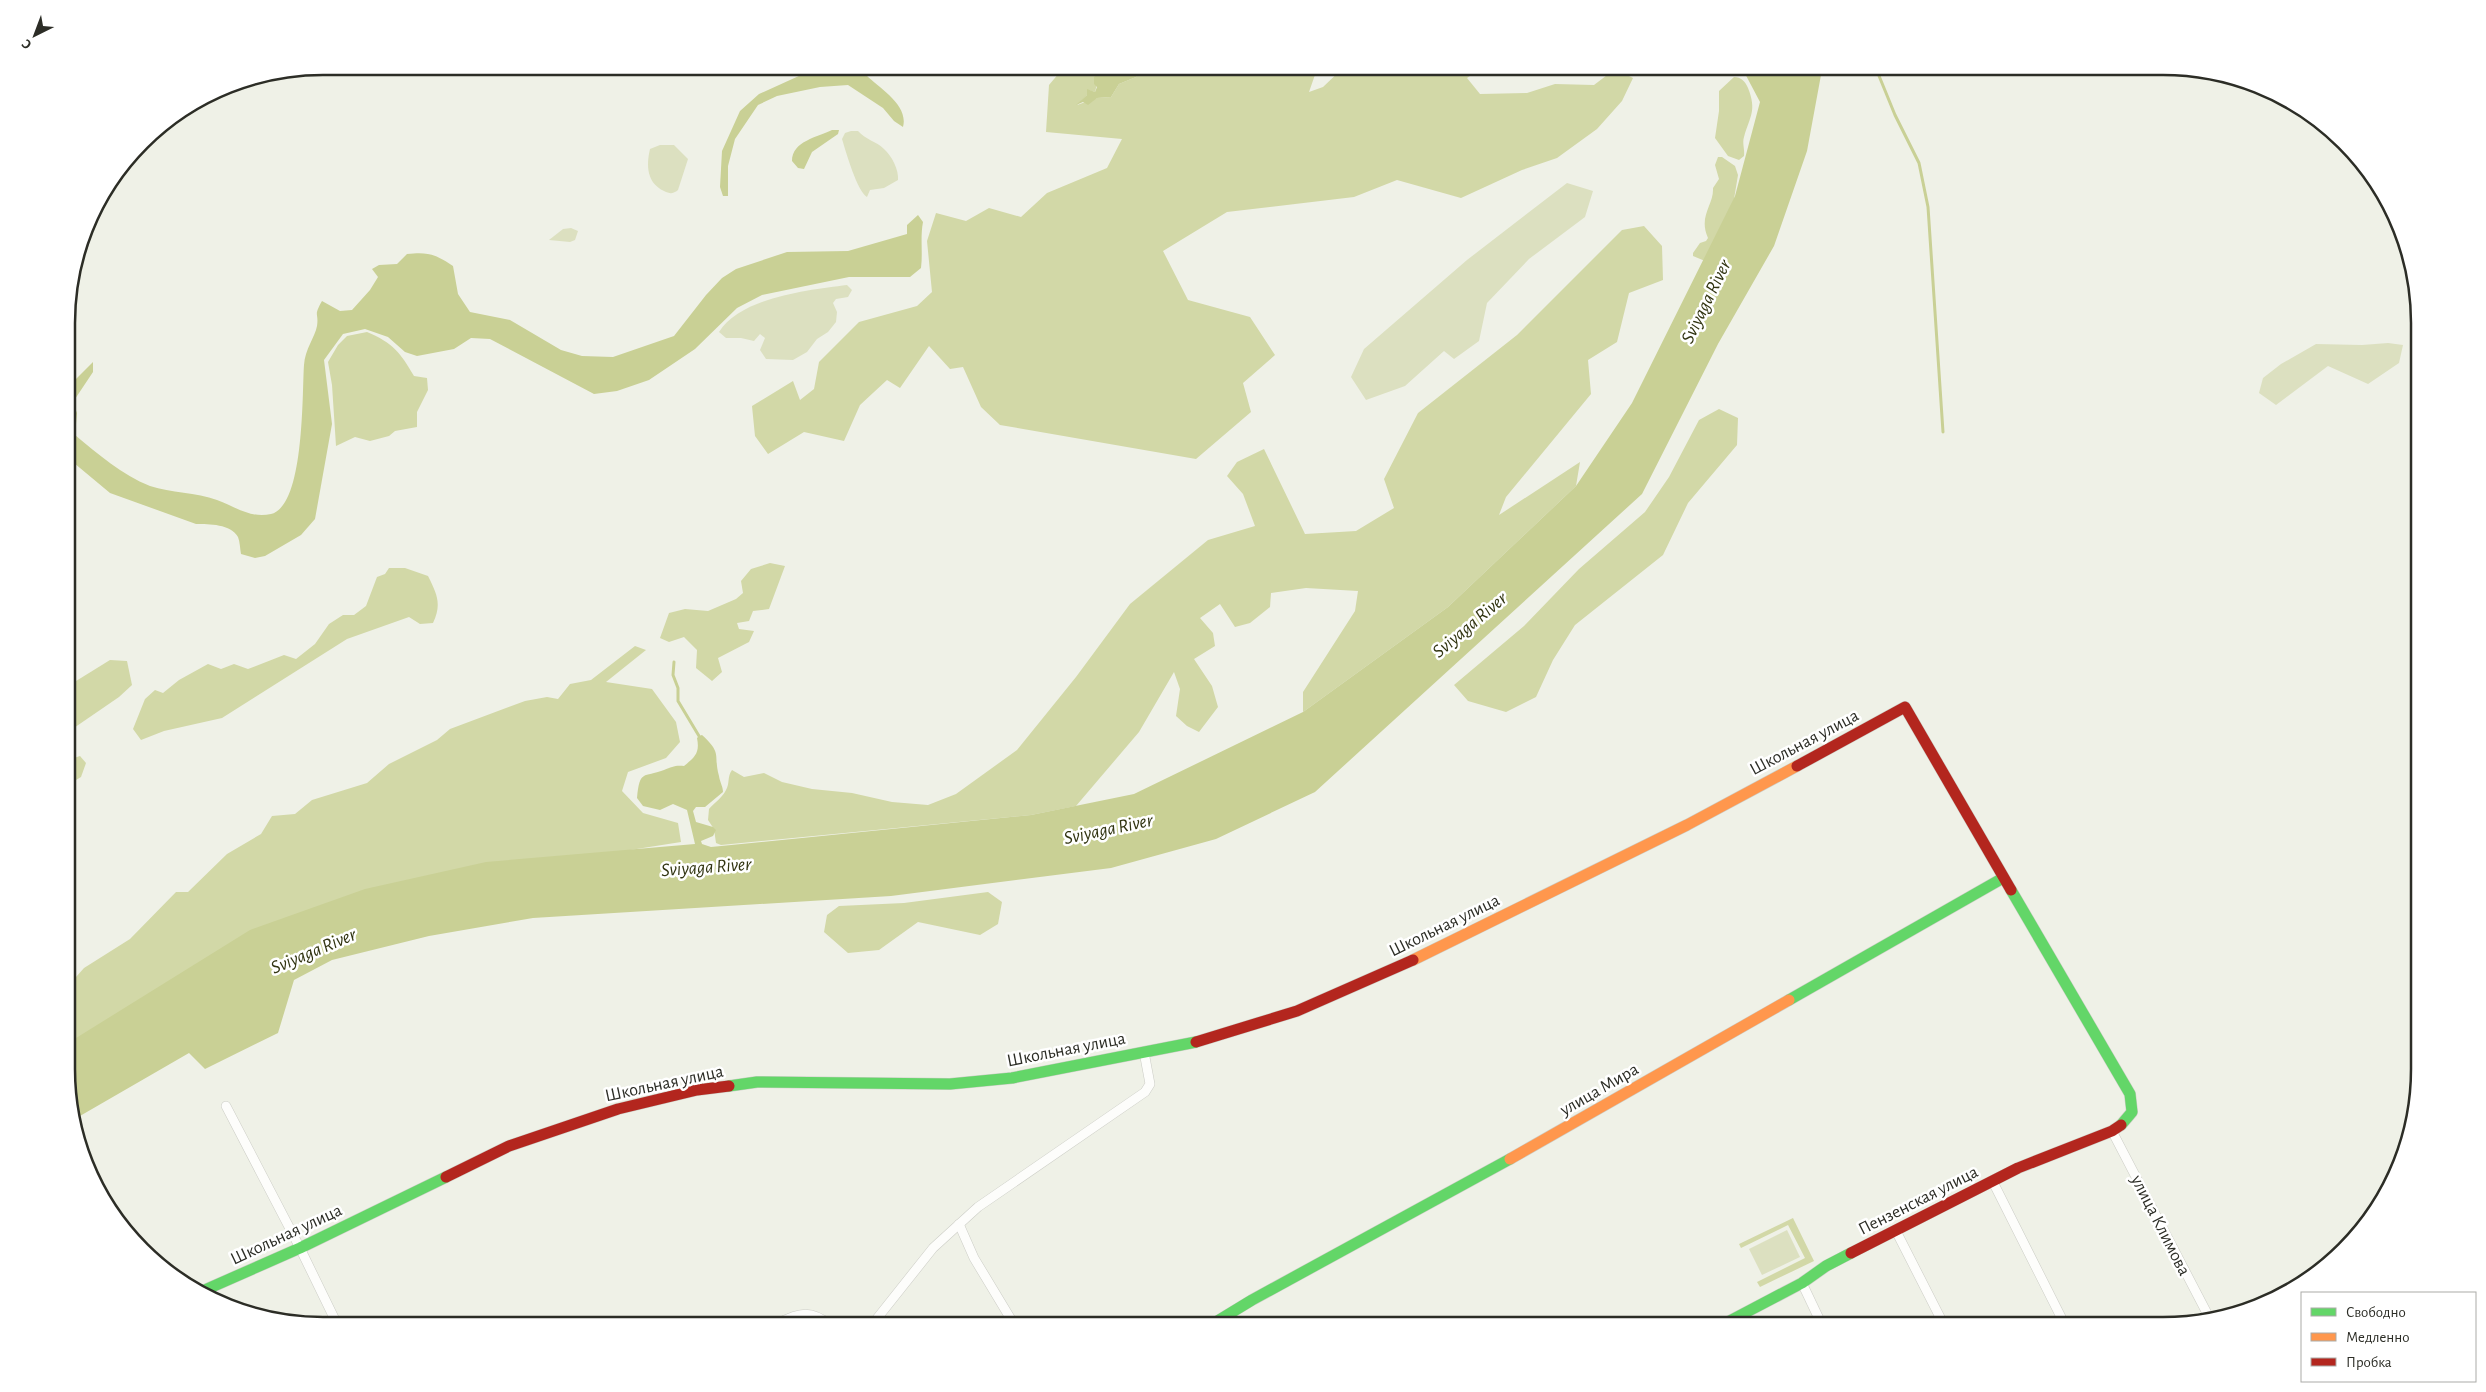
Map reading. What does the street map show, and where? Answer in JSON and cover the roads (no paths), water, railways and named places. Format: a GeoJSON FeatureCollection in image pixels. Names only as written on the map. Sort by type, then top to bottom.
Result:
{"type":"FeatureCollection","features":[{"type":"Feature","properties":{"kind":"street","name":"Школьная улица"},"geometry":{"type":"LineString","coordinates":[[208,1288],[300,1248],[509,1146],[618,1109],[688,1092],[757,1082],[950,1084],[986,1080],[1065,1069],[1201,1041],[1259,1024],[1353,989],[1687,825],[1905,708],[2003,878]]}},
{"type":"Feature","properties":{"kind":"street","name":"Пензенская улица"},"geometry":{"type":"LineString","coordinates":[[1737,1317],[1802,1283],[1826,1266],[2018,1168],[2112,1131],[2124,1124],[2133,1114],[2134,1105],[2130,1094],[2003,878]]}},
{"type":"Feature","properties":{"kind":"street","name":"улица Мира"},"geometry":{"type":"LineString","coordinates":[[1225,1317],[1252,1300],[1511,1159],[2003,878]]}},
{"type":"Feature","properties":{"kind":"street"},"geometry":{"type":"LineString","coordinates":[[879,1317],[933,1248],[978,1207],[1145,1092],[1150,1084],[1144,1052]]}},
{"type":"Feature","properties":{"kind":"street"},"geometry":{"type":"LineString","coordinates":[[226,1106],[334,1317]]}},
{"type":"Feature","properties":{"kind":"street","name":"улица Климова"},"geometry":{"type":"LineString","coordinates":[[2112,1131],[2207,1313]]}},
{"type":"Feature","properties":{"kind":"street"},"geometry":{"type":"LineString","coordinates":[[1993,1182],[2061,1317]]}},
{"type":"Feature","properties":{"kind":"street"},"geometry":{"type":"LineString","coordinates":[[959,1224],[974,1258],[1010,1317]]}},
{"type":"Feature","properties":{"kind":"street"},"geometry":{"type":"LineString","coordinates":[[1896,1230],[1940,1317]]}},
{"type":"Feature","properties":{"kind":"street"},"geometry":{"type":"LineString","coordinates":[[1802,1283],[1818,1317]]}},
{"type":"Feature","properties":{"kind":"street"},"geometry":{"type":"LineString","coordinates":[[791,1317],[800,1313],[812,1313],[818,1317]]}},
{"type":"Feature","properties":{"kind":"water"},"geometry":{"type":"Polygon","coordinates":[[[801,75],[866,75],[892,98],[902,111],[903,127],[894,121],[883,108],[848,85],[820,87],[777,96],[758,105],[735,139],[728,166],[728,196],[723,196],[720,187],[722,151],[740,111],[759,94],[801,75]]]}},
{"type":"Feature","properties":{"kind":"water"},"geometry":{"type":"Polygon","coordinates":[[[1096,75],[1138,75],[1119,84],[1111,97],[1097,98],[1088,105],[1083,102],[1076,105],[1087,95],[1087,89],[1095,92],[1097,87],[1094,84],[1094,77],[1096,75]]]}},
{"type":"Feature","properties":{"kind":"water","name":"Sviyaga River"},"geometry":{"type":"Polygon","coordinates":[[[1746,75],[1821,75],[1807,151],[1774,246],[1718,344],[1642,494],[1315,792],[1216,839],[1111,868],[891,896],[533,918],[429,936],[332,960],[294,980],[278,1033],[205,1069],[189,1053],[80,1116],[75,1069],[75,1039],[250,930],[365,889],[486,862],[695,844],[687,810],[673,804],[660,810],[643,806],[637,798],[641,779],[644,776],[674,766],[684,766],[696,754],[698,747],[697,738],[702,735],[709,741],[715,751],[717,769],[723,790],[705,807],[696,807],[693,811],[696,822],[713,827],[716,830],[713,836],[701,841],[702,844],[711,847],[1031,815],[1134,794],[1303,712],[1448,607],[1576,486],[1632,403],[1735,196],[1760,102],[1746,75]]]}},
{"type":"Feature","properties":{"kind":"water"},"geometry":{"type":"Polygon","coordinates":[[[832,130],[839,130],[838,134],[812,152],[804,169],[798,168],[792,161],[796,149],[801,144],[832,130]]]}},
{"type":"Feature","properties":{"kind":"water"},"geometry":{"type":"Polygon","coordinates":[[[918,215],[923,222],[921,268],[910,277],[849,277],[762,295],[737,308],[695,349],[649,380],[617,391],[594,394],[490,339],[471,338],[454,349],[417,356],[405,352],[388,337],[365,329],[343,334],[324,360],[332,424],[315,519],[301,535],[265,556],[255,558],[241,554],[238,537],[230,529],[196,524],[110,493],[75,464],[75,435],[120,470],[150,486],[209,497],[257,515],[271,514],[282,506],[290,491],[296,471],[302,422],[304,365],[316,330],[317,314],[322,301],[340,311],[352,310],[370,290],[378,277],[372,269],[379,265],[397,264],[407,254],[421,253],[436,256],[453,266],[458,294],[470,312],[510,320],[561,350],[582,356],[613,357],[674,336],[706,295],[722,278],[736,269],[787,252],[848,251],[907,234],[907,225],[918,215]]]}},
{"type":"Feature","properties":{"kind":"water"},"geometry":{"type":"Polygon","coordinates":[[[93,362],[93,372],[75,399],[75,380],[93,362]]]}},
{"type":"Feature","properties":{"kind":"water"},"geometry":{"type":"Polygon","coordinates":[[[75,408],[77,413],[75,435],[75,408]]]}},
{"type":"Feature","properties":{"kind":"waterway"},"geometry":{"type":"LineString","coordinates":[[1879,75],[1895,115],[1919,163],[1928,207],[1943,432]]}},
{"type":"Feature","properties":{"kind":"waterway"},"geometry":{"type":"LineString","coordinates":[[674,662],[673,675],[678,688],[678,701],[699,736]]}}]}
